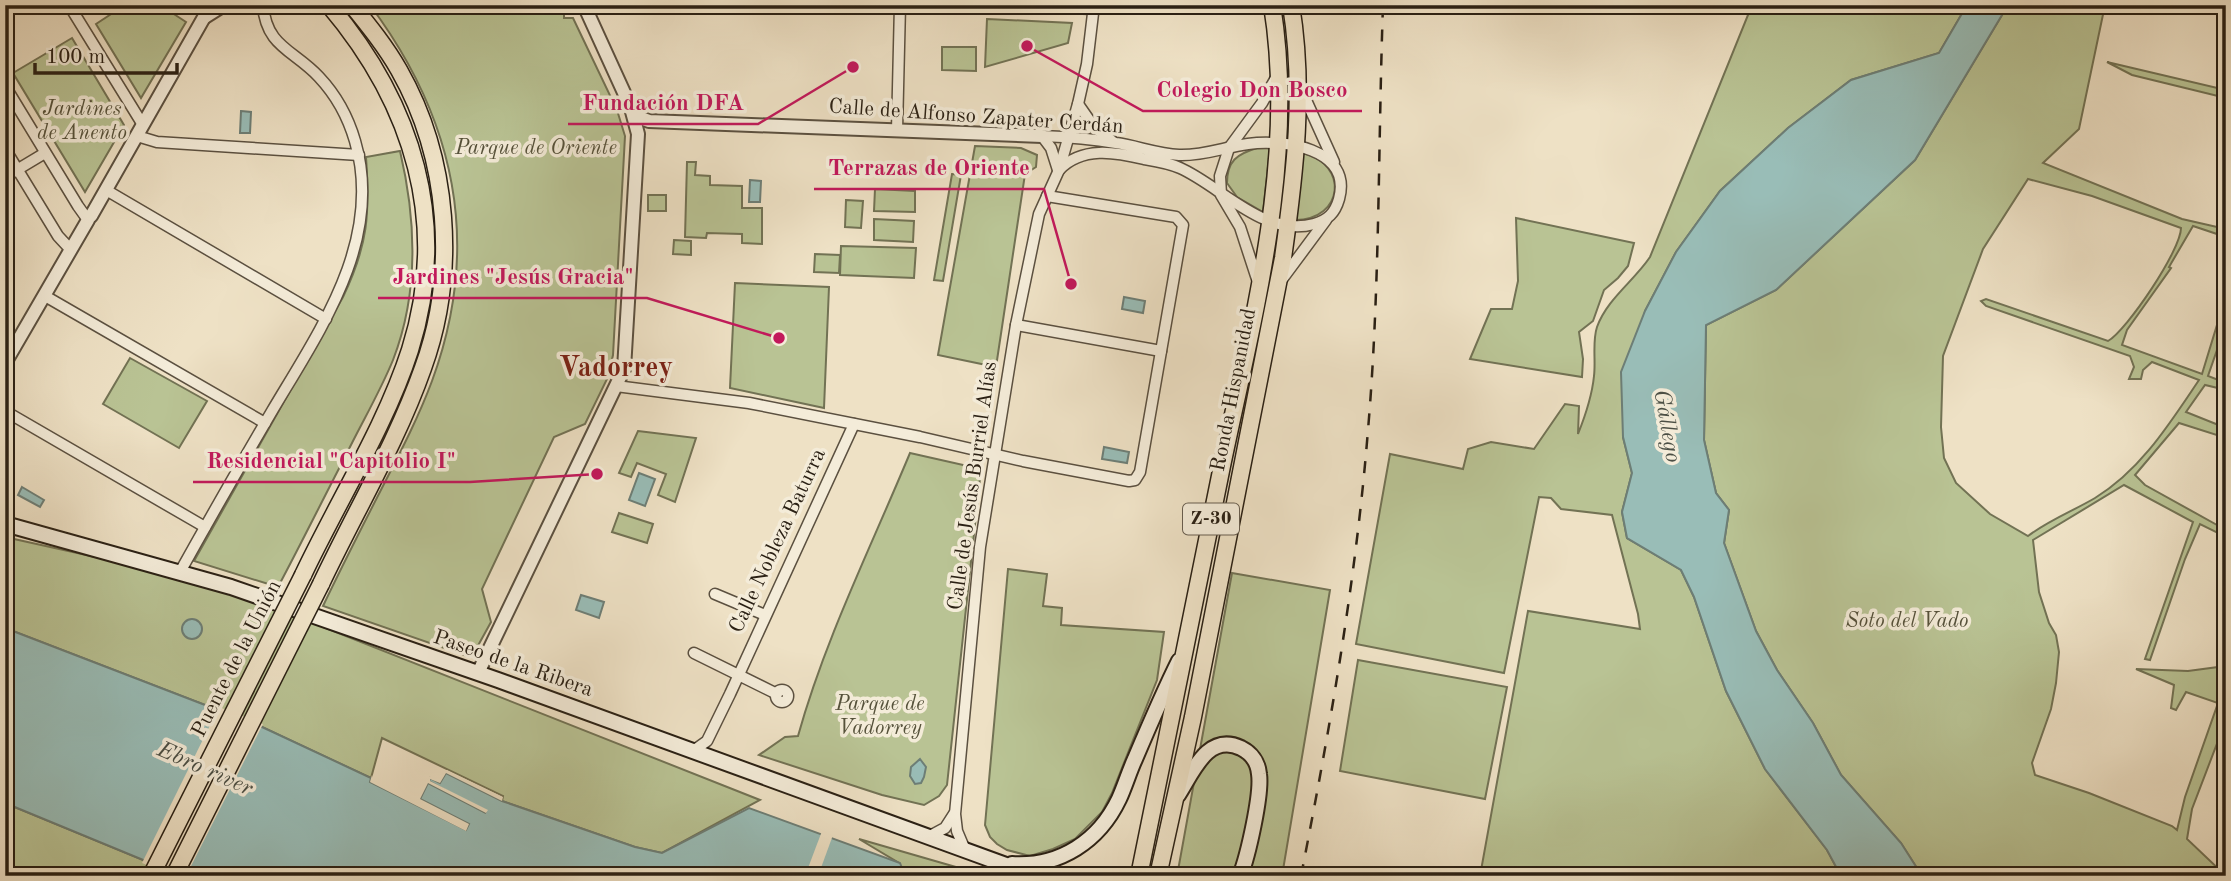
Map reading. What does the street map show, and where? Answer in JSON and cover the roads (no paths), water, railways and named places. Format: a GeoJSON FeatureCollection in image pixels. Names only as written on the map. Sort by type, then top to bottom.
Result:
{"type":"FeatureCollection","features":[{"type":"Feature","properties":{"kind":"main road","name":"Puente de la Unión"},"geometry":{"type":"LineString","coordinates":[[151,876],[400,379],[416,327],[426,262],[418,174],[410,143],[383,79],[329,5]]}},
{"type":"Feature","properties":{"kind":"main road","name":"Puente de la Unión"},"geometry":{"type":"LineString","coordinates":[[174,876],[321,584],[414,391],[435,330],[442,279],[442,211],[429,140],[398,68],[352,5]]}},
{"type":"Feature","properties":{"kind":"main road","name":"Ronda Hispanidad"},"geometry":{"type":"LineString","coordinates":[[1139,876],[1269,220],[1280,121],[1278,43],[1272,5]]}},
{"type":"Feature","properties":{"kind":"main road","name":"Ronda Hispanidad"},"geometry":{"type":"LineString","coordinates":[[1158,876],[1193,717],[1288,225],[1296,147],[1298,83],[1291,5]]}},
{"type":"Feature","properties":{"kind":"main road","name":"Paseo de la Ribera"},"geometry":{"type":"LineString","coordinates":[[5,524],[231,587],[1036,876]]}},
{"type":"Feature","properties":{"kind":"main road"},"geometry":{"type":"LineString","coordinates":[[1000,863],[1038,863],[1052,860],[1075,850],[1100,829],[1120,797],[1157,705],[1185,650]]}},
{"type":"Feature","properties":{"kind":"main road"},"geometry":{"type":"LineString","coordinates":[[1174,802],[1194,766],[1210,749],[1237,746],[1252,756],[1257,765],[1259,780],[1240,876]]}},
{"type":"Feature","properties":{"kind":"street"},"geometry":{"type":"LineString","coordinates":[[69,5],[140,130],[157,142],[359,156]]}},
{"type":"Feature","properties":{"kind":"street"},"geometry":{"type":"LineString","coordinates":[[5,363],[211,5]]}},
{"type":"Feature","properties":{"kind":"street"},"geometry":{"type":"LineString","coordinates":[[205,18],[224,5]]}},
{"type":"Feature","properties":{"kind":"street"},"geometry":{"type":"LineString","coordinates":[[180,572],[326,319],[338,296],[356,244],[362,189],[359,156],[350,125],[333,94],[312,70],[273,38],[265,23],[263,5]]}},
{"type":"Feature","properties":{"kind":"street"},"geometry":{"type":"LineString","coordinates":[[478,674],[624,369],[639,145],[635,116],[584,5]]}},
{"type":"Feature","properties":{"kind":"street"},"geometry":{"type":"LineString","coordinates":[[897,130],[900,5]]}},
{"type":"Feature","properties":{"kind":"street"},"geometry":{"type":"LineString","coordinates":[[1006,5],[1094,7]]}},
{"type":"Feature","properties":{"kind":"street","name":"Calle de Jesús Burriel Alías"},"geometry":{"type":"LineString","coordinates":[[965,850],[957,831],[955,814],[980,547],[1016,325],[1039,215],[1059,170],[1078,104],[1087,64],[1094,7]]}},
{"type":"Feature","properties":{"kind":"street"},"geometry":{"type":"LineString","coordinates":[[1258,283],[1240,227],[1222,195],[1222,169],[1229,148],[1262,103],[1279,73]]}},
{"type":"Feature","properties":{"kind":"street"},"geometry":{"type":"LineString","coordinates":[[1277,287],[1335,209],[1340,194],[1340,180],[1335,166],[1298,83]]}},
{"type":"Feature","properties":{"kind":"street"},"geometry":{"type":"LineString","coordinates":[[5,86],[45,153],[89,218]]}},
{"type":"Feature","properties":{"kind":"street"},"geometry":{"type":"LineString","coordinates":[[1078,104],[1094,127],[1115,143]]}},
{"type":"Feature","properties":{"kind":"street","name":"Calle de Alfonso Zapater Cerdán"},"geometry":{"type":"LineString","coordinates":[[635,116],[649,121],[1042,136],[1115,143],[1180,155],[1252,144],[1278,144],[1317,151],[1335,166]]}},
{"type":"Feature","properties":{"kind":"street"},"geometry":{"type":"LineString","coordinates":[[1042,136],[1051,148],[1059,170],[1066,163],[1098,152],[1116,153],[1168,165],[1192,175],[1222,195],[1269,220],[1288,225],[1310,226],[1327,219]]}},
{"type":"Feature","properties":{"kind":"street"},"geometry":{"type":"LineString","coordinates":[[5,149],[58,236],[71,250]]}},
{"type":"Feature","properties":{"kind":"street"},"geometry":{"type":"LineString","coordinates":[[5,177],[45,153]]}},
{"type":"Feature","properties":{"kind":"street"},"geometry":{"type":"LineString","coordinates":[[106,190],[326,319]]}},
{"type":"Feature","properties":{"kind":"street"},"geometry":{"type":"LineString","coordinates":[[616,386],[749,403],[1129,481],[1138,478],[1183,225],[1176,218],[1047,196]]}},
{"type":"Feature","properties":{"kind":"street"},"geometry":{"type":"LineString","coordinates":[[44,296],[265,423]]}},
{"type":"Feature","properties":{"kind":"street"},"geometry":{"type":"LineString","coordinates":[[1016,325],[1161,351]]}},
{"type":"Feature","properties":{"kind":"street"},"geometry":{"type":"LineString","coordinates":[[5,333],[15,347]]}},
{"type":"Feature","properties":{"kind":"street"},"geometry":{"type":"LineString","coordinates":[[5,411],[205,527]]}},
{"type":"Feature","properties":{"kind":"street","name":"Calle Nobleza Baturra"},"geometry":{"type":"LineString","coordinates":[[693,751],[707,741],[855,424]]}},
{"type":"Feature","properties":{"kind":"street"},"geometry":{"type":"LineString","coordinates":[[715,594],[765,615]]}},
{"type":"Feature","properties":{"kind":"street"},"geometry":{"type":"LineString","coordinates":[[694,653],[776,694]]}},
{"type":"Feature","properties":{"kind":"street"},"geometry":{"type":"LineString","coordinates":[[707,741],[710,757]]}},
{"type":"Feature","properties":{"kind":"street"},"geometry":{"type":"LineString","coordinates":[[930,836],[945,828],[955,814]]}},
{"type":"Feature","properties":{"kind":"water","name":"Gállego"},"geometry":{"type":"Polygon","coordinates":[[[1967,5],[2008,5],[1915,160],[1776,290],[1706,325],[1704,440],[1716,493],[1729,510],[1724,543],[1756,631],[1777,670],[1813,723],[1841,775],[1901,843],[1922,876],[1841,876],[1827,850],[1765,769],[1726,691],[1694,597],[1681,570],[1627,538],[1622,512],[1632,473],[1623,437],[1621,372],[1645,311],[1676,252],[1720,191],[1788,128],[1851,80],[1939,53],[1967,5]]]}},
{"type":"Feature","properties":{"kind":"water"},"geometry":{"type":"Polygon","coordinates":[[[241,111],[251,112],[250,133],[240,133],[241,111]]]}},
{"type":"Feature","properties":{"kind":"water"},"geometry":{"type":"Polygon","coordinates":[[[750,180],[761,181],[760,202],[749,202],[750,180]]]}},
{"type":"Feature","properties":{"kind":"water"},"geometry":{"type":"Polygon","coordinates":[[[1124,297],[1145,301],[1143,313],[1122,309],[1124,297]]]}},
{"type":"Feature","properties":{"kind":"water"},"geometry":{"type":"Polygon","coordinates":[[[1104,447],[1129,452],[1127,463],[1102,459],[1104,447]]]}},
{"type":"Feature","properties":{"kind":"water"},"geometry":{"type":"Polygon","coordinates":[[[639,473],[655,479],[645,506],[629,500],[639,473]]]}},
{"type":"Feature","properties":{"kind":"water"},"geometry":{"type":"Polygon","coordinates":[[[22,487],[44,500],[40,507],[18,495],[22,487]]]}},
{"type":"Feature","properties":{"kind":"water"},"geometry":{"type":"Polygon","coordinates":[[[581,595],[604,602],[599,618],[576,610],[581,595]]]}},
{"type":"Feature","properties":{"kind":"water"},"geometry":{"type":"Polygon","coordinates":[[[192,619],[199,622],[202,629],[199,636],[192,639],[185,636],[182,629],[185,622],[192,619]]]}},
{"type":"Feature","properties":{"kind":"water","name":"Ebro river"},"geometry":{"type":"Polygon","coordinates":[[[5,628],[262,727],[371,778],[370,782],[466,830],[469,824],[420,799],[428,783],[486,813],[429,781],[430,778],[440,783],[446,773],[502,801],[635,847],[662,853],[749,808],[900,863],[905,876],[182,876],[5,803],[5,628]]]}},
{"type":"Feature","properties":{"kind":"water"},"geometry":{"type":"Polygon","coordinates":[[[920,759],[926,767],[924,777],[921,783],[915,784],[910,776],[911,767],[920,759]]]}},
{"type":"Feature","properties":{"kind":"railway"},"geometry":{"type":"LineString","coordinates":[[1301,876],[1341,654],[1363,486],[1375,324],[1383,5]]}},
{"type":"Feature","properties":{"kind":"place","name":"Colegio Don Bosco"},"geometry":{"type":"Point","coordinates":[1027,46]}},
{"type":"Feature","properties":{"kind":"place","name":"Fundación DFA"},"geometry":{"type":"Point","coordinates":[853,67]}},
{"type":"Feature","properties":{"kind":"place","name":"Terrazas de Oriente"},"geometry":{"type":"Point","coordinates":[1071,284]}},
{"type":"Feature","properties":{"kind":"place","name":"Jardines \"Jesús Gracia\""},"geometry":{"type":"Point","coordinates":[779,338]}},
{"type":"Feature","properties":{"kind":"place","name":"Residencial \"Capitolio I\""},"geometry":{"type":"Point","coordinates":[597,474]}},
{"type":"Feature","properties":{"kind":"district","name":"Vadorrey"},"geometry":{"type":"Point","coordinates":[616,369]}},
{"type":"Feature","properties":{"kind":"park label","name":"Jardines de Anento"},"geometry":{"type":"Point","coordinates":[82,121]}},
{"type":"Feature","properties":{"kind":"park label","name":"Parque de Oriente"},"geometry":{"type":"Point","coordinates":[536,148]}},
{"type":"Feature","properties":{"kind":"park label","name":"Soto del Vado"},"geometry":{"type":"Point","coordinates":[1907,621]}},
{"type":"Feature","properties":{"kind":"park label","name":"Parque de Vadorrey"},"geometry":{"type":"Point","coordinates":[880,716]}}]}
